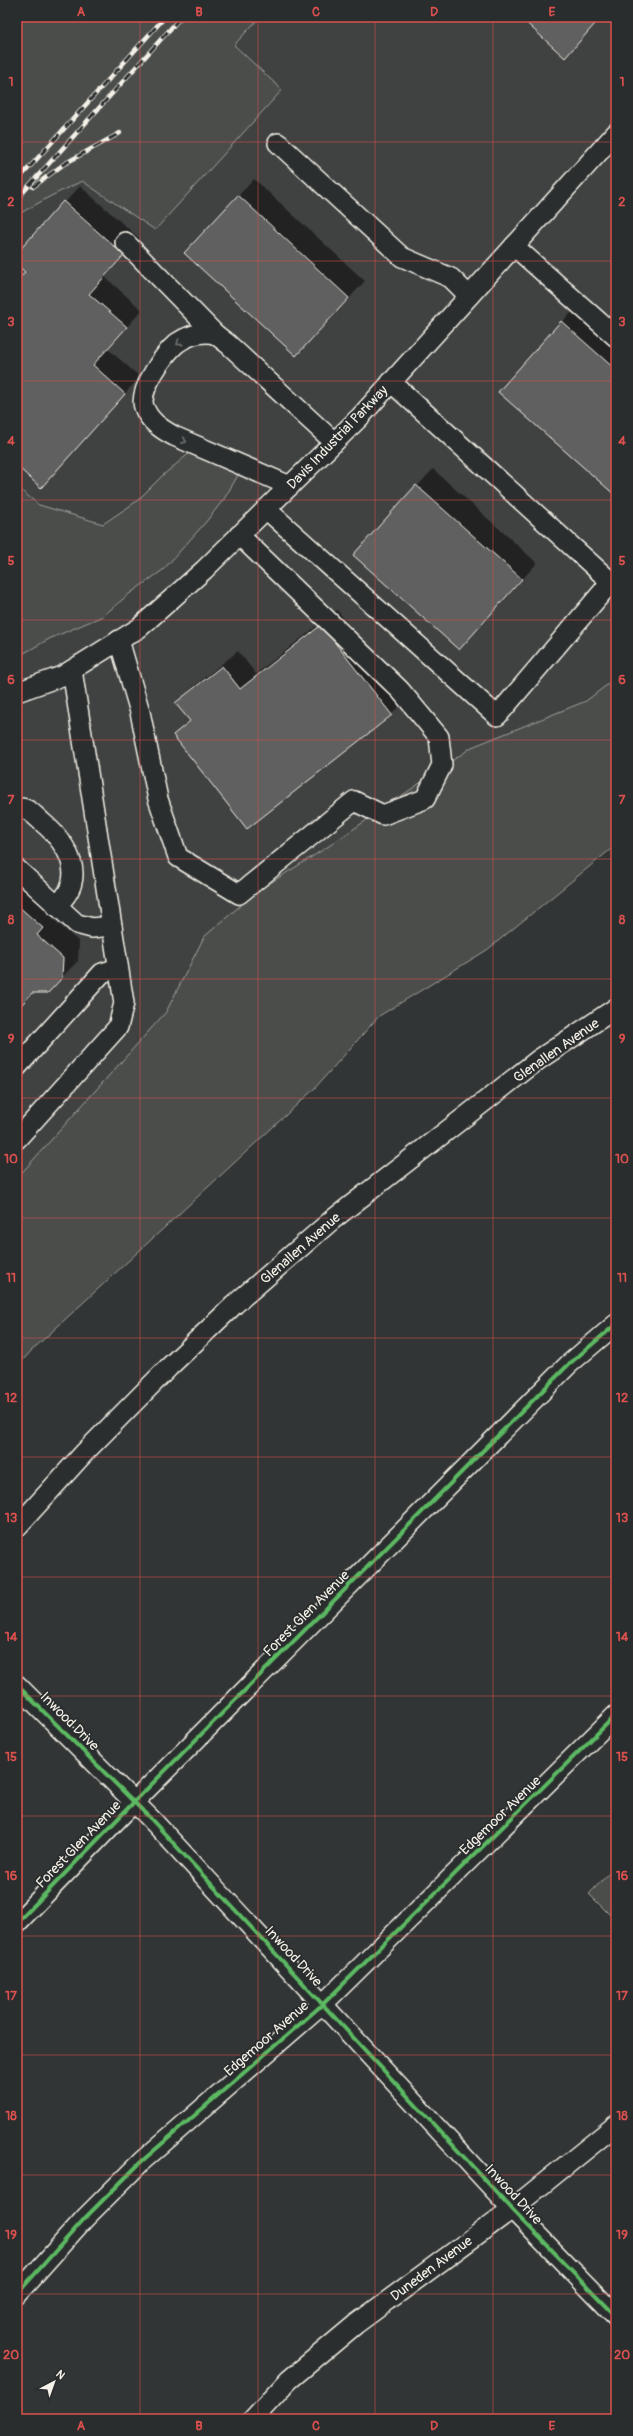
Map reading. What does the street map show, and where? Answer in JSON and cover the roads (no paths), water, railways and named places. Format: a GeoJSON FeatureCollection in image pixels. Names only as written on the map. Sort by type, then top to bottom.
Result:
{"type":"FeatureCollection","features":[{"type":"Feature","properties":{"kind":"street","name":"Davis Industrial Parkway"},"geometry":{"type":"LineString","coordinates":[[17,692],[62,676],[139,628],[239,535],[334,442],[391,382],[616,133]]}},
{"type":"Feature","properties":{"kind":"street"},"geometry":{"type":"LineString","coordinates":[[278,144],[402,257],[451,278],[468,296]]}},
{"type":"Feature","properties":{"kind":"street"},"geometry":{"type":"LineString","coordinates":[[124,242],[215,334],[334,442]]}},
{"type":"Feature","properties":{"kind":"street"},"geometry":{"type":"LineString","coordinates":[[514,246],[616,337]]}},
{"type":"Feature","properties":{"kind":"street"},"geometry":{"type":"LineString","coordinates":[[215,334],[204,332],[192,335],[177,344],[163,360],[146,385],[143,398],[144,406],[157,426],[174,436],[290,486]]}},
{"type":"Feature","properties":{"kind":"street"},"geometry":{"type":"LineString","coordinates":[[266,509],[497,716],[611,582],[391,382]]}},
{"type":"Feature","properties":{"kind":"street"},"geometry":{"type":"LineString","coordinates":[[119,640],[140,712],[158,799],[178,857],[239,894],[354,801],[383,816],[425,799],[442,765],[439,737],[400,690],[239,535]]}},
{"type":"Feature","properties":{"kind":"street"},"geometry":{"type":"LineString","coordinates":[[17,1138],[118,1027],[124,1003],[72,670]]}},
{"type":"Feature","properties":{"kind":"street"},"geometry":{"type":"LineString","coordinates":[[17,810],[23,808],[34,815],[58,837],[68,852],[72,870],[71,882],[67,895],[56,906]]}},
{"type":"Feature","properties":{"kind":"street"},"geometry":{"type":"LineString","coordinates":[[17,869],[77,924],[92,928],[112,926]]}},
{"type":"Feature","properties":{"kind":"street"},"geometry":{"type":"LineString","coordinates":[[17,1068],[102,973],[118,968]]}},
{"type":"Feature","properties":{"kind":"street","name":"Glenallen Avenue"},"geometry":{"type":"LineString","coordinates":[[17,1527],[85,1452],[169,1368],[235,1304],[298,1249],[332,1220],[538,1060],[616,1008]]}},
{"type":"Feature","properties":{"kind":"street","name":"Forest Glen Avenue"},"geometry":{"type":"LineString","coordinates":[[17,1923],[134,1802],[568,1365],[616,1324]]}},
{"type":"Feature","properties":{"kind":"street","name":"Inwood Drive"},"geometry":{"type":"LineString","coordinates":[[17,1685],[134,1802],[512,2208],[616,2316]]}},
{"type":"Feature","properties":{"kind":"street","name":"Edgemoor Avenue"},"geometry":{"type":"LineString","coordinates":[[17,2294],[85,2218],[142,2161],[323,2004],[616,1715]]}},
{"type":"Feature","properties":{"kind":"street","name":"Duneden Avenue"},"geometry":{"type":"LineString","coordinates":[[253,2419],[289,2380],[356,2324],[512,2208],[616,2125]]}},
{"type":"Feature","properties":{"kind":"railway"},"geometry":{"type":"LineString","coordinates":[[17,181],[165,17]]}},
{"type":"Feature","properties":{"kind":"railway"},"geometry":{"type":"LineString","coordinates":[[17,199],[181,17]]}},
{"type":"Feature","properties":{"kind":"railway"},"geometry":{"type":"LineString","coordinates":[[33,187],[64,164],[120,133]]}}]}
